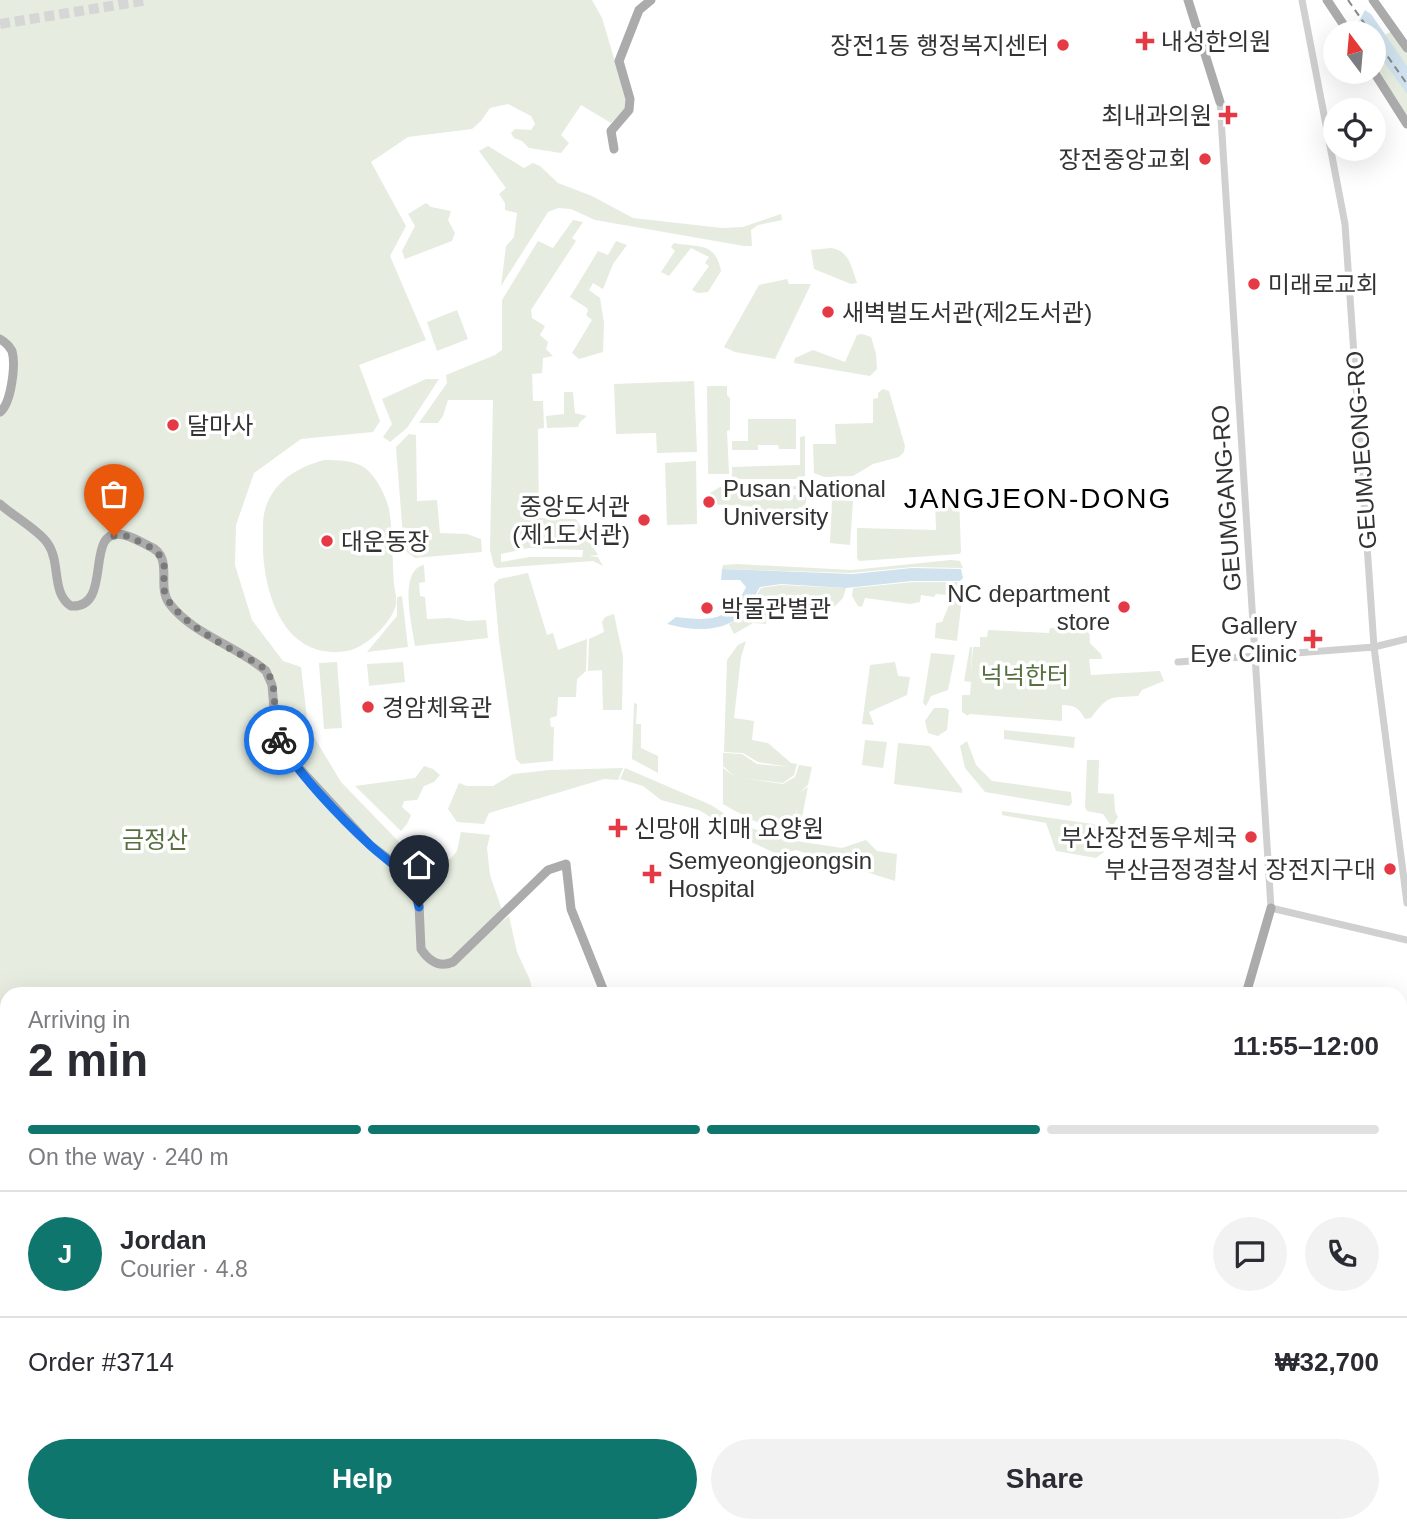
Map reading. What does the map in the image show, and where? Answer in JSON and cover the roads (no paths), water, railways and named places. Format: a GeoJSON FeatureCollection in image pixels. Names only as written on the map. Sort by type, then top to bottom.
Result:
{"type":"FeatureCollection","features":[{"type":"Feature","properties":{"kind":"main road"},"geometry":{"type":"LineString","coordinates":[[614,149],[611,131],[629,110],[630,99],[619,61],[639,10],[651,0]]}},
{"type":"Feature","properties":{"kind":"main road","name":"GEUMGANG-RO"},"geometry":{"type":"LineString","coordinates":[[1188,0],[1220,102]]}},
{"type":"Feature","properties":{"kind":"main road"},"geometry":{"type":"LineString","coordinates":[[1327,0],[1341,21]]}},
{"type":"Feature","properties":{"kind":"main road"},"geometry":{"type":"LineString","coordinates":[[1373,0],[1407,48]]}},
{"type":"Feature","properties":{"kind":"main road"},"geometry":{"type":"LineString","coordinates":[[1382,84],[1407,124]]}},
{"type":"Feature","properties":{"kind":"main road"},"geometry":{"type":"LineString","coordinates":[[0,339],[10,348],[13,365],[8,404],[0,412]]}},
{"type":"Feature","properties":{"kind":"main road"},"geometry":{"type":"LineString","coordinates":[[0,504],[49,545],[57,570],[60,594],[71,606],[81,604],[94,590],[101,547],[107,539],[124,535],[158,550],[164,563],[169,602],[180,615],[266,671],[272,685],[276,734],[287,755],[370,845],[405,874],[419,904],[421,949],[435,963],[444,965],[453,962],[548,870],[566,864],[571,909],[602,987]]}},
{"type":"Feature","properties":{"kind":"main road","name":"GEUMGANG-RO"},"geometry":{"type":"LineString","coordinates":[[1248,987],[1271,908]]}},
{"type":"Feature","properties":{"kind":"street","name":"GEUMJEONG-RO"},"geometry":{"type":"LineString","coordinates":[[1302,0],[1345,224],[1374,647],[1407,903]]}},
{"type":"Feature","properties":{"kind":"street","name":"GEUMGANG-RO"},"geometry":{"type":"LineString","coordinates":[[1220,102],[1271,908]]}},
{"type":"Feature","properties":{"kind":"street"},"geometry":{"type":"LineString","coordinates":[[1178,662],[1374,647],[1407,639]]}},
{"type":"Feature","properties":{"kind":"street"},"geometry":{"type":"LineString","coordinates":[[1271,908],[1407,940]]}},
{"type":"Feature","properties":{"kind":"water"},"geometry":{"type":"Polygon","coordinates":[[[1365,10],[1376,21],[1359,21],[1365,10]]]}},
{"type":"Feature","properties":{"kind":"water"},"geometry":{"type":"Polygon","coordinates":[[[1386,36],[1407,66],[1407,94],[1386,65],[1386,36]]]}},
{"type":"Feature","properties":{"kind":"water"},"geometry":{"type":"Polygon","coordinates":[[[912,568],[961,569],[963,578],[960,581],[912,581],[846,588],[781,584],[760,587],[745,612],[725,625],[697,629],[667,624],[676,617],[718,617],[733,607],[746,587],[740,580],[721,580],[722,569],[853,574],[912,568]]]}},
{"type":"Feature","properties":{"kind":"tunnel"},"geometry":{"type":"LineString","coordinates":[[0,24],[148,0]]}},
{"type":"Feature","properties":{"kind":"railway"},"geometry":{"type":"LineString","coordinates":[[1348,0],[1363,21]]}},
{"type":"Feature","properties":{"kind":"railway"},"geometry":{"type":"LineString","coordinates":[[1386,54],[1407,84]]}},
{"type":"Feature","properties":{"kind":"place","name":"내성한의원"},"geometry":{"type":"Point","coordinates":[1145,41]}},
{"type":"Feature","properties":{"kind":"place","name":"장전1동 행정복지센터"},"geometry":{"type":"Point","coordinates":[1063,45]}},
{"type":"Feature","properties":{"kind":"place","name":"최내과의원"},"geometry":{"type":"Point","coordinates":[1228,115]}},
{"type":"Feature","properties":{"kind":"place","name":"장전중앙교회"},"geometry":{"type":"Point","coordinates":[1205,159]}},
{"type":"Feature","properties":{"kind":"place","name":"미래로교회"},"geometry":{"type":"Point","coordinates":[1254,284]}},
{"type":"Feature","properties":{"kind":"place","name":"새벽벌도서관(제2도서관)"},"geometry":{"type":"Point","coordinates":[828,312]}},
{"type":"Feature","properties":{"kind":"place","name":"달마사"},"geometry":{"type":"Point","coordinates":[173,425]}},
{"type":"Feature","properties":{"kind":"place","name":"Pusan National University"},"geometry":{"type":"Point","coordinates":[709,502]}},
{"type":"Feature","properties":{"kind":"place","name":"중앙도서관 (제1도서관)"},"geometry":{"type":"Point","coordinates":[644,520]}},
{"type":"Feature","properties":{"kind":"place","name":"대운동장"},"geometry":{"type":"Point","coordinates":[327,541]}},
{"type":"Feature","properties":{"kind":"place","name":"NC department store"},"geometry":{"type":"Point","coordinates":[1124,607]}},
{"type":"Feature","properties":{"kind":"place","name":"박물관별관"},"geometry":{"type":"Point","coordinates":[707,608]}},
{"type":"Feature","properties":{"kind":"place","name":"Gallery Eye Clinic"},"geometry":{"type":"Point","coordinates":[1313,639]}},
{"type":"Feature","properties":{"kind":"place","name":"경암체육관"},"geometry":{"type":"Point","coordinates":[368,707]}},
{"type":"Feature","properties":{"kind":"place","name":"신망애 치매 요양원"},"geometry":{"type":"Point","coordinates":[618,828]}},
{"type":"Feature","properties":{"kind":"place","name":"부산장전동우체국"},"geometry":{"type":"Point","coordinates":[1251,837]}},
{"type":"Feature","properties":{"kind":"place","name":"부산금정경찰서 장전지구대"},"geometry":{"type":"Point","coordinates":[1390,869]}},
{"type":"Feature","properties":{"kind":"place","name":"Semyeongjeongsin Hospital"},"geometry":{"type":"Point","coordinates":[652,874]}},
{"type":"Feature","properties":{"kind":"district","name":"JANGJEON-DONG"},"geometry":{"type":"Point","coordinates":[1038,498]}},
{"type":"Feature","properties":{"kind":"park label","name":"넉넉한터"},"geometry":{"type":"Point","coordinates":[1025,675]}},
{"type":"Feature","properties":{"kind":"park label","name":"금정산"},"geometry":{"type":"Point","coordinates":[155,839]}}]}
